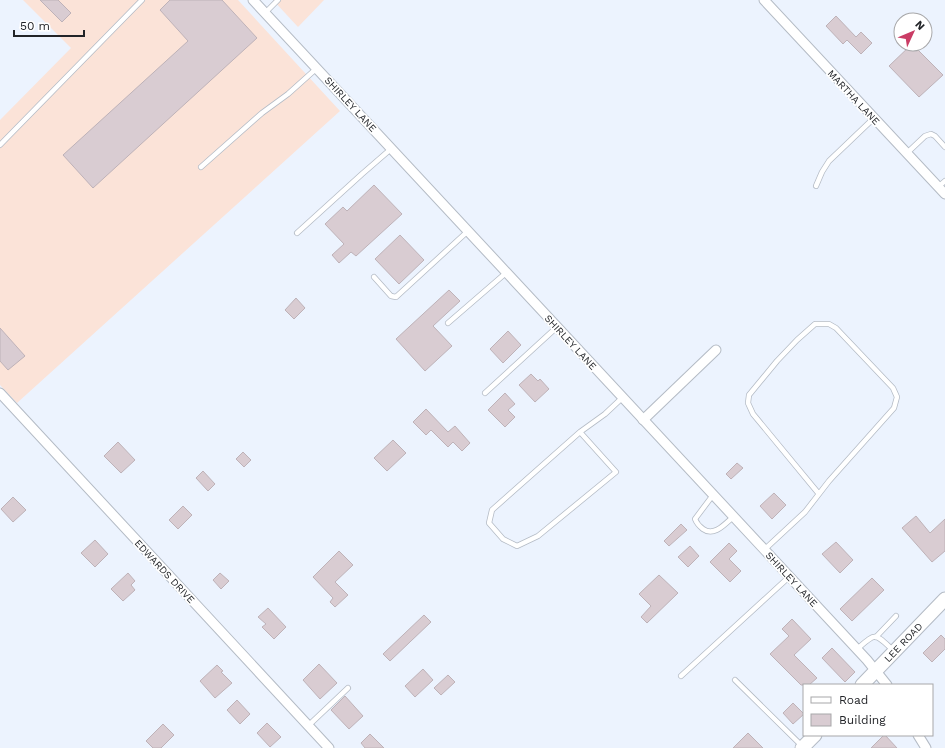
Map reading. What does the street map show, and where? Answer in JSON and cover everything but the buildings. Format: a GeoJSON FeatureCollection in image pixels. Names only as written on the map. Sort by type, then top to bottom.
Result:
{"type":"FeatureCollection","features":[{"type":"Feature","properties":{"kind":"main road","name":"LEE ROAD"},"geometry":{"type":"LineString","coordinates":[[863,684],[945,599]]}},
{"type":"Feature","properties":{"kind":"main road"},"geometry":{"type":"LineString","coordinates":[[803,748],[814,736]]}},
{"type":"Feature","properties":{"kind":"street","name":"SHIRLEY LANE"},"geometry":{"type":"LineString","coordinates":[[253,0],[857,649],[886,684]]}},
{"type":"Feature","properties":{"kind":"street","name":"MARTHA LANE"},"geometry":{"type":"LineString","coordinates":[[764,0],[907,153],[942,184],[945,194]]}},
{"type":"Feature","properties":{"kind":"street"},"geometry":{"type":"LineString","coordinates":[[643,420],[716,350]]}},
{"type":"Feature","properties":{"kind":"street","name":"EDWARDS DRIVE"},"geometry":{"type":"LineString","coordinates":[[0,393],[330,748]]}},
{"type":"Feature","properties":{"kind":"street"},"geometry":{"type":"LineString","coordinates":[[919,736],[926,748]]}},
{"type":"Feature","properties":{"kind":"lane"},"geometry":{"type":"LineString","coordinates":[[0,144],[142,0]]}},
{"type":"Feature","properties":{"kind":"lane"},"geometry":{"type":"LineString","coordinates":[[265,13],[278,0]]}},
{"type":"Feature","properties":{"kind":"lane"},"geometry":{"type":"LineString","coordinates":[[201,167],[262,113],[288,94],[317,68]]}},
{"type":"Feature","properties":{"kind":"lane"},"geometry":{"type":"LineString","coordinates":[[816,186],[828,161],[874,118]]}},
{"type":"Feature","properties":{"kind":"lane"},"geometry":{"type":"LineString","coordinates":[[907,153],[925,136],[930,134],[935,136],[945,147]]}},
{"type":"Feature","properties":{"kind":"lane"},"geometry":{"type":"LineString","coordinates":[[297,233],[392,148]]}},
{"type":"Feature","properties":{"kind":"lane"},"geometry":{"type":"LineString","coordinates":[[374,277],[391,296],[396,297],[468,231]]}},
{"type":"Feature","properties":{"kind":"lane"},"geometry":{"type":"LineString","coordinates":[[448,323],[506,272]]}},
{"type":"Feature","properties":{"kind":"lane"},"geometry":{"type":"LineString","coordinates":[[764,550],[806,512],[829,481],[894,408],[897,397],[893,388],[836,328],[828,324],[815,324],[797,340],[749,395],[748,403],[753,414],[819,494]]}},
{"type":"Feature","properties":{"kind":"lane"},"geometry":{"type":"LineString","coordinates":[[485,393],[557,327]]}},
{"type":"Feature","properties":{"kind":"lane"},"geometry":{"type":"LineString","coordinates":[[580,432],[616,472],[538,536],[517,546],[503,539],[489,523],[492,510],[580,432],[605,414],[622,398]]}},
{"type":"Feature","properties":{"kind":"lane"},"geometry":{"type":"LineString","coordinates":[[713,495],[695,519],[697,524],[706,531],[712,532],[720,528],[734,517]]}},
{"type":"Feature","properties":{"kind":"lane"},"geometry":{"type":"LineString","coordinates":[[681,676],[789,577]]}},
{"type":"Feature","properties":{"kind":"lane"},"geometry":{"type":"LineString","coordinates":[[857,649],[872,637],[876,637],[896,616]]}},
{"type":"Feature","properties":{"kind":"lane"},"geometry":{"type":"LineString","coordinates":[[876,637],[894,651]]}},
{"type":"Feature","properties":{"kind":"lane"},"geometry":{"type":"LineString","coordinates":[[735,680],[803,748]]}},
{"type":"Feature","properties":{"kind":"lane"},"geometry":{"type":"LineString","coordinates":[[308,725],[348,688]]}},
{"type":"Feature","properties":{"kind":"shaded area"},"geometry":{"type":"Polygon","coordinates":[[[23,0],[238,0],[340,111],[17,403],[0,385],[0,120],[71,48],[23,0]]]}},
{"type":"Feature","properties":{"kind":"shaded area"},"geometry":{"type":"Polygon","coordinates":[[[273,0],[324,0],[298,27],[273,0]]]}}]}
